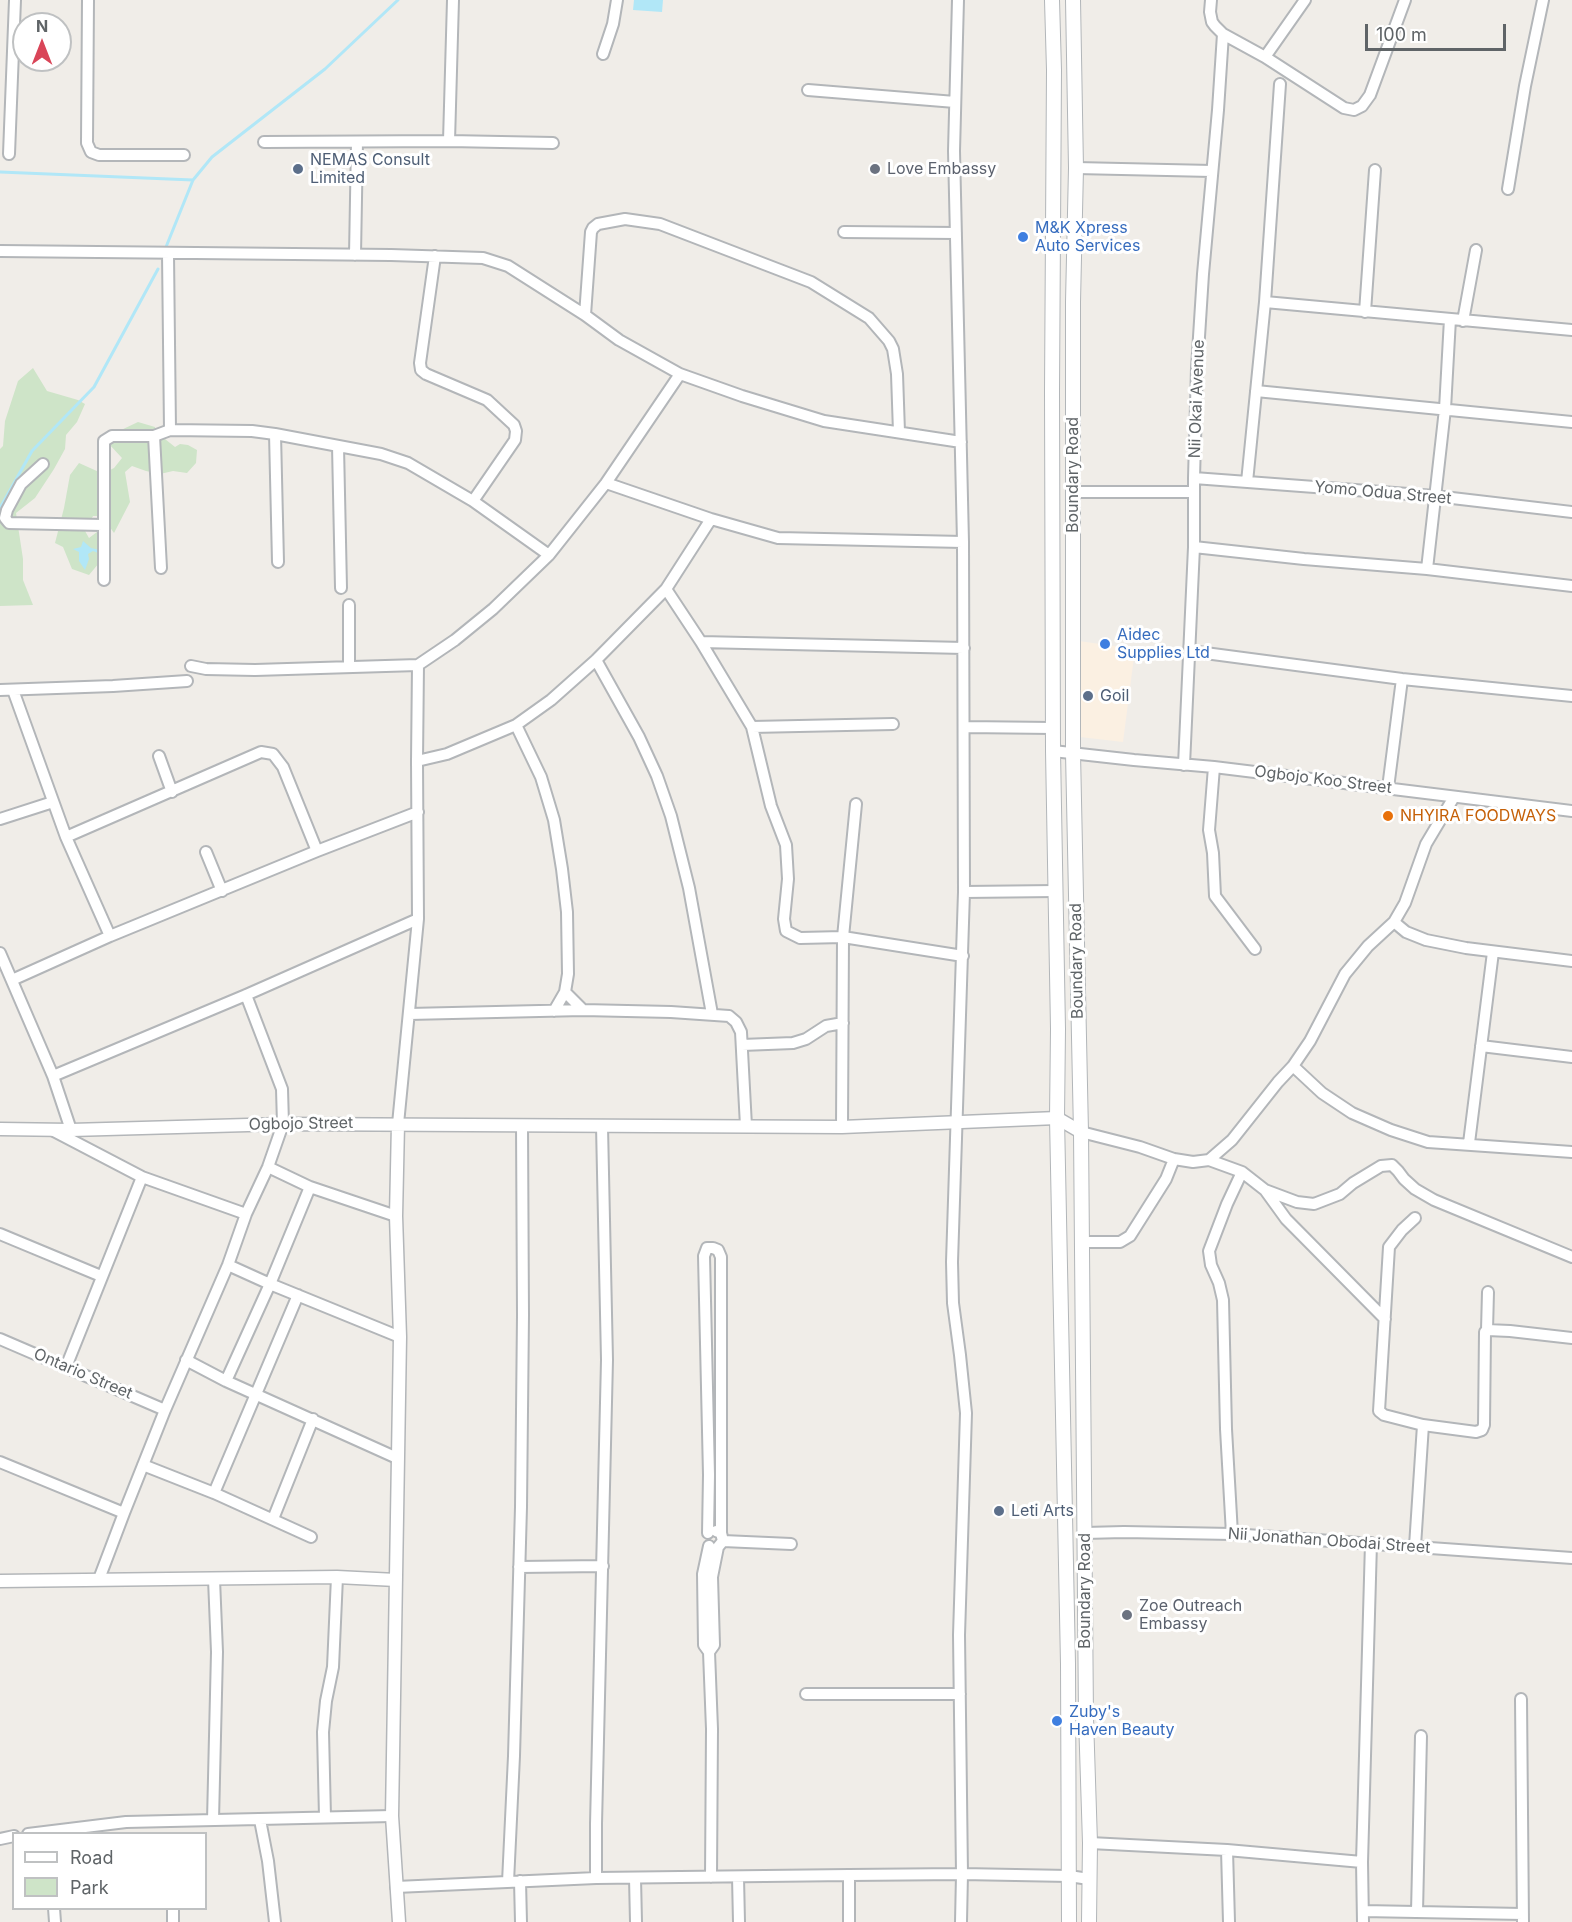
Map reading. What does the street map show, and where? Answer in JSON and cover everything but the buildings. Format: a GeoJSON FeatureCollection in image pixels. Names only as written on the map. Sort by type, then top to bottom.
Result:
{"type":"FeatureCollection","features":[{"type":"Feature","properties":{"kind":"main road","name":"Boundary Road"},"geometry":{"type":"LineString","coordinates":[[1052,0],[1054,70],[1053,751],[1057,1119],[1068,1642],[1069,1922]]}},
{"type":"Feature","properties":{"kind":"main road","name":"Boundary Road"},"geometry":{"type":"LineString","coordinates":[[1074,0],[1076,168],[1072,303],[1073,753],[1080,1132],[1086,1718],[1090,1843],[1089,1922]]}},
{"type":"Feature","properties":{"kind":"street"},"geometry":{"type":"LineString","coordinates":[[9,154],[15,0]]}},
{"type":"Feature","properties":{"kind":"street"},"geometry":{"type":"LineString","coordinates":[[88,0],[87,143],[91,153],[99,155],[184,155]]}},
{"type":"Feature","properties":{"kind":"street"},"geometry":{"type":"LineString","coordinates":[[449,141],[453,0]]}},
{"type":"Feature","properties":{"kind":"street"},"geometry":{"type":"LineString","coordinates":[[603,54],[613,24],[617,0]]}},
{"type":"Feature","properties":{"kind":"street"},"geometry":{"type":"LineString","coordinates":[[958,0],[954,151],[963,542],[964,892],[952,1262],[953,1303],[966,1413],[960,1568],[961,1922]]}},
{"type":"Feature","properties":{"kind":"street"},"geometry":{"type":"LineString","coordinates":[[1211,0],[1212,22],[1223,34],[1265,57],[1344,108],[1354,110],[1362,106],[1370,95],[1406,0]]}},
{"type":"Feature","properties":{"kind":"street"},"geometry":{"type":"LineString","coordinates":[[1265,57],[1305,0]]}},
{"type":"Feature","properties":{"kind":"street"},"geometry":{"type":"LineString","coordinates":[[1508,189],[1525,86],[1543,0]]}},
{"type":"Feature","properties":{"kind":"street","name":"Nii Okai Avenue"},"geometry":{"type":"LineString","coordinates":[[1184,765],[1194,547],[1197,368],[1223,34]]}},
{"type":"Feature","properties":{"kind":"street"},"geometry":{"type":"LineString","coordinates":[[1247,482],[1264,303],[1280,84]]}},
{"type":"Feature","properties":{"kind":"street"},"geometry":{"type":"LineString","coordinates":[[808,90],[955,102]]}},
{"type":"Feature","properties":{"kind":"street"},"geometry":{"type":"LineString","coordinates":[[264,142],[553,143]]}},
{"type":"Feature","properties":{"kind":"street"},"geometry":{"type":"LineString","coordinates":[[355,255],[357,142]]}},
{"type":"Feature","properties":{"kind":"street"},"geometry":{"type":"LineString","coordinates":[[1076,168],[1212,171]]}},
{"type":"Feature","properties":{"kind":"street"},"geometry":{"type":"LineString","coordinates":[[1365,312],[1375,170]]}},
{"type":"Feature","properties":{"kind":"street"},"geometry":{"type":"LineString","coordinates":[[585,315],[593,228],[598,224],[625,219],[660,224],[811,282],[869,318],[893,349],[897,374],[899,432]]}},
{"type":"Feature","properties":{"kind":"street"},"geometry":{"type":"LineString","coordinates":[[844,232],[956,233]]}},
{"type":"Feature","properties":{"kind":"street"},"geometry":{"type":"LineString","coordinates":[[1463,321],[1476,250]]}},
{"type":"Feature","properties":{"kind":"street"},"geometry":{"type":"LineString","coordinates":[[0,251],[483,258],[508,266],[585,315],[619,340],[680,374],[824,421],[961,442]]}},
{"type":"Feature","properties":{"kind":"street"},"geometry":{"type":"LineString","coordinates":[[168,254],[170,429]]}},
{"type":"Feature","properties":{"kind":"street"},"geometry":{"type":"LineString","coordinates":[[435,256],[420,363],[421,370],[481,396],[514,425],[516,431],[515,440],[473,501]]}},
{"type":"Feature","properties":{"kind":"street"},"geometry":{"type":"LineString","coordinates":[[1264,303],[1572,330]]}},
{"type":"Feature","properties":{"kind":"street"},"geometry":{"type":"LineString","coordinates":[[1427,569],[1445,409],[1450,319]]}},
{"type":"Feature","properties":{"kind":"street"},"geometry":{"type":"LineString","coordinates":[[191,666],[206,669],[255,670],[418,665],[455,640],[493,609],[549,555],[606,483],[680,374]]}},
{"type":"Feature","properties":{"kind":"street"},"geometry":{"type":"LineString","coordinates":[[1256,391],[1572,422]]}},
{"type":"Feature","properties":{"kind":"street"},"geometry":{"type":"LineString","coordinates":[[104,580],[104,441],[112,436],[154,436],[170,429],[275,434],[381,454],[408,463],[473,501],[549,555]]}},
{"type":"Feature","properties":{"kind":"street"},"geometry":{"type":"LineString","coordinates":[[275,434],[278,562]]}},
{"type":"Feature","properties":{"kind":"street"},"geometry":{"type":"LineString","coordinates":[[154,436],[161,568]]}},
{"type":"Feature","properties":{"kind":"street"},"geometry":{"type":"LineString","coordinates":[[338,446],[340,588]]}},
{"type":"Feature","properties":{"kind":"street"},"geometry":{"type":"LineString","coordinates":[[44,464],[21,484],[7,510],[5,518],[9,523],[103,525]]}},
{"type":"Feature","properties":{"kind":"street","name":"Yomo Odua Street"},"geometry":{"type":"LineString","coordinates":[[1194,478],[1435,496],[1572,512]]}},
{"type":"Feature","properties":{"kind":"street"},"geometry":{"type":"LineString","coordinates":[[606,483],[711,519],[778,538],[963,542]]}},
{"type":"Feature","properties":{"kind":"street"},"geometry":{"type":"LineString","coordinates":[[1072,492],[1194,492]]}},
{"type":"Feature","properties":{"kind":"street"},"geometry":{"type":"LineString","coordinates":[[417,760],[447,754],[516,725],[551,700],[596,660],[666,590],[711,519]]}},
{"type":"Feature","properties":{"kind":"street"},"geometry":{"type":"LineString","coordinates":[[1194,547],[1304,560],[1427,569],[1572,586]]}},
{"type":"Feature","properties":{"kind":"street"},"geometry":{"type":"LineString","coordinates":[[666,590],[701,642],[752,727],[771,806],[786,845],[788,879],[784,919],[786,931],[800,938],[843,938],[963,956]]}},
{"type":"Feature","properties":{"kind":"street"},"geometry":{"type":"LineString","coordinates":[[349,605],[349,666]]}},
{"type":"Feature","properties":{"kind":"street"},"geometry":{"type":"LineString","coordinates":[[701,642],[964,648]]}},
{"type":"Feature","properties":{"kind":"street"},"geometry":{"type":"LineString","coordinates":[[1190,651],[1402,679],[1572,696]]}},
{"type":"Feature","properties":{"kind":"street"},"geometry":{"type":"LineString","coordinates":[[596,660],[639,736],[657,776],[671,816],[689,888],[712,1014]]}},
{"type":"Feature","properties":{"kind":"street"},"geometry":{"type":"LineString","coordinates":[[399,1922],[393,1816],[400,1337],[396,1216],[398,1124],[418,919],[418,665]]}},
{"type":"Feature","properties":{"kind":"street"},"geometry":{"type":"LineString","coordinates":[[1389,788],[1402,679]]}},
{"type":"Feature","properties":{"kind":"street"},"geometry":{"type":"LineString","coordinates":[[0,690],[187,681]]}},
{"type":"Feature","properties":{"kind":"street"},"geometry":{"type":"LineString","coordinates":[[13,690],[66,837],[110,936]]}},
{"type":"Feature","properties":{"kind":"street"},"geometry":{"type":"LineString","coordinates":[[752,727],[893,724]]}},
{"type":"Feature","properties":{"kind":"street"},"geometry":{"type":"LineString","coordinates":[[516,725],[541,777],[554,820],[567,924],[568,974],[565,992],[554,1011]]}},
{"type":"Feature","properties":{"kind":"street"},"geometry":{"type":"LineString","coordinates":[[964,727],[1053,728]]}},
{"type":"Feature","properties":{"kind":"street","name":"Ogbojo Koo Street"},"geometry":{"type":"LineString","coordinates":[[1053,751],[1214,767],[1572,811]]}},
{"type":"Feature","properties":{"kind":"street"},"geometry":{"type":"LineString","coordinates":[[66,837],[261,752],[273,754],[283,767],[317,851]]}},
{"type":"Feature","properties":{"kind":"street"},"geometry":{"type":"LineString","coordinates":[[159,756],[172,792]]}},
{"type":"Feature","properties":{"kind":"street"},"geometry":{"type":"LineString","coordinates":[[1214,767],[1209,830],[1213,853],[1215,896],[1255,949]]}},
{"type":"Feature","properties":{"kind":"street"},"geometry":{"type":"LineString","coordinates":[[1209,1160],[1232,1140],[1293,1066],[1310,1041],[1345,974],[1368,946],[1394,922],[1405,903],[1425,844],[1454,797]]}},
{"type":"Feature","properties":{"kind":"street"},"geometry":{"type":"LineString","coordinates":[[0,819],[53,802]]}},
{"type":"Feature","properties":{"kind":"street"},"geometry":{"type":"LineString","coordinates":[[842,1127],[843,938],[856,804]]}},
{"type":"Feature","properties":{"kind":"street"},"geometry":{"type":"LineString","coordinates":[[12,980],[110,936],[418,812]]}},
{"type":"Feature","properties":{"kind":"street"},"geometry":{"type":"LineString","coordinates":[[206,852],[222,891]]}},
{"type":"Feature","properties":{"kind":"street"},"geometry":{"type":"LineString","coordinates":[[964,892],[1056,891]]}},
{"type":"Feature","properties":{"kind":"street"},"geometry":{"type":"LineString","coordinates":[[53,1076],[246,995],[418,919]]}},
{"type":"Feature","properties":{"kind":"street"},"geometry":{"type":"LineString","coordinates":[[1394,922],[1406,932],[1426,940],[1493,952],[1572,961]]}},
{"type":"Feature","properties":{"kind":"street"},"geometry":{"type":"LineString","coordinates":[[1469,1143],[1493,952]]}},
{"type":"Feature","properties":{"kind":"street"},"geometry":{"type":"LineString","coordinates":[[0,953],[53,1076],[71,1130]]}},
{"type":"Feature","properties":{"kind":"street"},"geometry":{"type":"LineString","coordinates":[[565,992],[583,1010]]}},
{"type":"Feature","properties":{"kind":"street"},"geometry":{"type":"LineString","coordinates":[[99,1579],[165,1410],[228,1265],[246,1214],[268,1167],[283,1124],[282,1089],[246,995]]}},
{"type":"Feature","properties":{"kind":"street"},"geometry":{"type":"LineString","coordinates":[[409,1014],[583,1010],[729,1016],[736,1022],[741,1032],[746,1126]]}},
{"type":"Feature","properties":{"kind":"street"},"geometry":{"type":"LineString","coordinates":[[742,1045],[793,1043],[806,1039],[826,1026],[843,1023]]}},
{"type":"Feature","properties":{"kind":"street"},"geometry":{"type":"LineString","coordinates":[[1481,1046],[1572,1057]]}},
{"type":"Feature","properties":{"kind":"street"},"geometry":{"type":"LineString","coordinates":[[1293,1066],[1322,1093],[1352,1113],[1428,1142],[1469,1143],[1572,1152]]}},
{"type":"Feature","properties":{"kind":"street"},"geometry":{"type":"LineString","coordinates":[[1057,1119],[1080,1132],[1140,1147],[1173,1159],[1193,1162],[1209,1160],[1242,1172],[1264,1190],[1286,1219],[1385,1319]]}},
{"type":"Feature","properties":{"kind":"street","name":"Ogbojo Street"},"geometry":{"type":"LineString","coordinates":[[0,1129],[71,1130],[283,1124],[842,1127],[1057,1119]]}},
{"type":"Feature","properties":{"kind":"street"},"geometry":{"type":"LineString","coordinates":[[508,1882],[514,1756],[524,1315],[522,1125]]}},
{"type":"Feature","properties":{"kind":"street"},"geometry":{"type":"LineString","coordinates":[[596,1878],[607,1360],[602,1126]]}},
{"type":"Feature","properties":{"kind":"street"},"geometry":{"type":"LineString","coordinates":[[50,1129],[142,1177],[246,1214]]}},
{"type":"Feature","properties":{"kind":"street"},"geometry":{"type":"LineString","coordinates":[[1081,1242],[1126,1240],[1166,1179],[1173,1159]]}},
{"type":"Feature","properties":{"kind":"street"},"geometry":{"type":"LineString","coordinates":[[1264,1190],[1297,1202],[1314,1204],[1340,1194],[1381,1166],[1392,1165],[1415,1189],[1434,1200],[1572,1257]]}},
{"type":"Feature","properties":{"kind":"street"},"geometry":{"type":"LineString","coordinates":[[268,1167],[310,1187],[396,1216]]}},
{"type":"Feature","properties":{"kind":"street"},"geometry":{"type":"LineString","coordinates":[[1232,1534],[1226,1429],[1223,1300],[1211,1265],[1209,1251],[1242,1172]]}},
{"type":"Feature","properties":{"kind":"street"},"geometry":{"type":"LineString","coordinates":[[66,1367],[142,1177]]}},
{"type":"Feature","properties":{"kind":"street"},"geometry":{"type":"LineString","coordinates":[[226,1381],[270,1284],[310,1187]]}},
{"type":"Feature","properties":{"kind":"street"},"geometry":{"type":"LineString","coordinates":[[1415,1218],[1389,1247],[1379,1411],[1383,1415],[1423,1425],[1476,1432],[1482,1430],[1488,1292]]}},
{"type":"Feature","properties":{"kind":"street"},"geometry":{"type":"LineString","coordinates":[[0,1234],[101,1276]]}},
{"type":"Feature","properties":{"kind":"street"},"geometry":{"type":"LineString","coordinates":[[711,1877],[712,1729],[709,1652],[714,1645],[712,1577],[718,1542],[721,1257],[718,1251],[707,1248],[704,1256],[709,1476],[708,1533],[717,1531],[718,1542]]}},
{"type":"Feature","properties":{"kind":"street"},"geometry":{"type":"LineString","coordinates":[[228,1265],[400,1337]]}},
{"type":"Feature","properties":{"kind":"street"},"geometry":{"type":"LineString","coordinates":[[214,1493],[298,1295]]}},
{"type":"Feature","properties":{"kind":"street"},"geometry":{"type":"LineString","coordinates":[[1487,1330],[1572,1338]]}},
{"type":"Feature","properties":{"kind":"street","name":"Ontario Street"},"geometry":{"type":"LineString","coordinates":[[0,1339],[165,1410]]}},
{"type":"Feature","properties":{"kind":"street"},"geometry":{"type":"LineString","coordinates":[[186,1360],[226,1381],[397,1458]]}},
{"type":"Feature","properties":{"kind":"street"},"geometry":{"type":"LineString","coordinates":[[273,1520],[313,1419]]}},
{"type":"Feature","properties":{"kind":"street"},"geometry":{"type":"LineString","coordinates":[[1415,1546],[1423,1425]]}},
{"type":"Feature","properties":{"kind":"street"},"geometry":{"type":"LineString","coordinates":[[0,1462],[124,1513]]}},
{"type":"Feature","properties":{"kind":"street"},"geometry":{"type":"LineString","coordinates":[[143,1465],[214,1493],[311,1537]]}},
{"type":"Feature","properties":{"kind":"street","name":"Nii Jonathan Obodai Street"},"geometry":{"type":"LineString","coordinates":[[1085,1533],[1232,1534],[1572,1558]]}},
{"type":"Feature","properties":{"kind":"street"},"geometry":{"type":"LineString","coordinates":[[718,1542],[791,1544]]}},
{"type":"Feature","properties":{"kind":"street"},"geometry":{"type":"LineString","coordinates":[[1371,1543],[1362,1862],[1363,1917],[1417,1912],[1440,1917],[1523,1918],[1521,1699]]}},
{"type":"Feature","properties":{"kind":"street"},"geometry":{"type":"LineString","coordinates":[[519,1567],[603,1566]]}},
{"type":"Feature","properties":{"kind":"street"},"geometry":{"type":"LineString","coordinates":[[0,1581],[337,1577],[396,1580]]}},
{"type":"Feature","properties":{"kind":"street"},"geometry":{"type":"LineString","coordinates":[[325,1817],[323,1732],[333,1667],[337,1577]]}},
{"type":"Feature","properties":{"kind":"street"},"geometry":{"type":"LineString","coordinates":[[213,1820],[217,1652],[214,1579]]}},
{"type":"Feature","properties":{"kind":"street"},"geometry":{"type":"LineString","coordinates":[[806,1694],[960,1694]]}},
{"type":"Feature","properties":{"kind":"street"},"geometry":{"type":"LineString","coordinates":[[1417,1912],[1421,1736]]}},
{"type":"Feature","properties":{"kind":"street"},"geometry":{"type":"LineString","coordinates":[[52,1832],[108,1823],[393,1816]]}},
{"type":"Feature","properties":{"kind":"street"},"geometry":{"type":"LineString","coordinates":[[260,1820],[268,1861],[275,1922]]}},
{"type":"Feature","properties":{"kind":"street"},"geometry":{"type":"LineString","coordinates":[[171,1821],[171,1832]]}},
{"type":"Feature","properties":{"kind":"street"},"geometry":{"type":"LineString","coordinates":[[1090,1843],[1227,1850],[1362,1862]]}},
{"type":"Feature","properties":{"kind":"street"},"geometry":{"type":"LineString","coordinates":[[1227,1850],[1229,1922]]}},
{"type":"Feature","properties":{"kind":"street"},"geometry":{"type":"LineString","coordinates":[[396,1887],[596,1878],[849,1875],[962,1874],[1070,1876],[1089,1879]]}},
{"type":"Feature","properties":{"kind":"street"},"geometry":{"type":"LineString","coordinates":[[849,1875],[849,1922]]}},
{"type":"Feature","properties":{"kind":"street"},"geometry":{"type":"LineString","coordinates":[[738,1877],[739,1922]]}},
{"type":"Feature","properties":{"kind":"street"},"geometry":{"type":"LineString","coordinates":[[635,1878],[636,1922]]}},
{"type":"Feature","properties":{"kind":"street"},"geometry":{"type":"LineString","coordinates":[[520,1881],[521,1922]]}},
{"type":"Feature","properties":{"kind":"shaded area"},"geometry":{"type":"Polygon","coordinates":[[[1079,641],[1135,649],[1123,742],[1080,737],[1079,641]]]}},
{"type":"Feature","properties":{"kind":"green space"},"geometry":{"type":"Polygon","coordinates":[[[33,368],[47,391],[85,404],[77,422],[66,435],[65,449],[54,469],[35,498],[16,513],[23,559],[23,580],[33,605],[0,606],[0,449],[3,446],[5,421],[18,381],[33,368]]]}},
{"type":"Feature","properties":{"kind":"green space"},"geometry":{"type":"Polygon","coordinates":[[[138,422],[155,427],[157,435],[175,447],[180,444],[188,445],[197,450],[196,463],[187,473],[173,471],[160,474],[132,466],[125,472],[130,502],[114,533],[102,516],[93,516],[85,531],[89,538],[101,529],[99,563],[89,575],[72,569],[63,547],[55,543],[70,475],[79,463],[99,472],[106,472],[114,468],[122,458],[108,443],[119,431],[138,422]]]}},
{"type":"Feature","properties":{"kind":"water"},"geometry":{"type":"Polygon","coordinates":[[[634,0],[663,0],[662,12],[633,10],[634,0]]]}},
{"type":"Feature","properties":{"kind":"water"},"geometry":{"type":"Polygon","coordinates":[[[83,541],[91,548],[100,550],[98,553],[93,551],[88,554],[89,559],[85,570],[79,561],[79,552],[73,549],[81,547],[83,541]]]}},
{"type":"Feature","properties":{"kind":"waterway"},"geometry":{"type":"LineString","coordinates":[[166,247],[193,180],[212,157],[325,69],[398,0]]}},
{"type":"Feature","properties":{"kind":"waterway"},"geometry":{"type":"LineString","coordinates":[[0,172],[193,180]]}},
{"type":"Feature","properties":{"kind":"waterway"},"geometry":{"type":"LineString","coordinates":[[0,508],[32,451],[94,387],[158,269]]}},
{"type":"Feature","properties":{"kind":"place","name":"NEMAS Consult Limited"},"geometry":{"type":"Point","coordinates":[298,169]}},
{"type":"Feature","properties":{"kind":"place","name":"Love Embassy"},"geometry":{"type":"Point","coordinates":[875,169]}},
{"type":"Feature","properties":{"kind":"place","name":"M&K Xpress Auto Services"},"geometry":{"type":"Point","coordinates":[1023,237]}},
{"type":"Feature","properties":{"kind":"place","name":"Aidec Supplies Ltd"},"geometry":{"type":"Point","coordinates":[1105,644]}},
{"type":"Feature","properties":{"kind":"place","name":"Goil"},"geometry":{"type":"Point","coordinates":[1088,696]}},
{"type":"Feature","properties":{"kind":"place","name":"NHYIRA FOODWAYS"},"geometry":{"type":"Point","coordinates":[1388,816]}},
{"type":"Feature","properties":{"kind":"place","name":"Leti Arts"},"geometry":{"type":"Point","coordinates":[999,1511]}},
{"type":"Feature","properties":{"kind":"place","name":"Zoe Outreach Embassy"},"geometry":{"type":"Point","coordinates":[1127,1615]}},
{"type":"Feature","properties":{"kind":"place","name":"Zuby's Haven Beauty"},"geometry":{"type":"Point","coordinates":[1057,1721]}}]}
